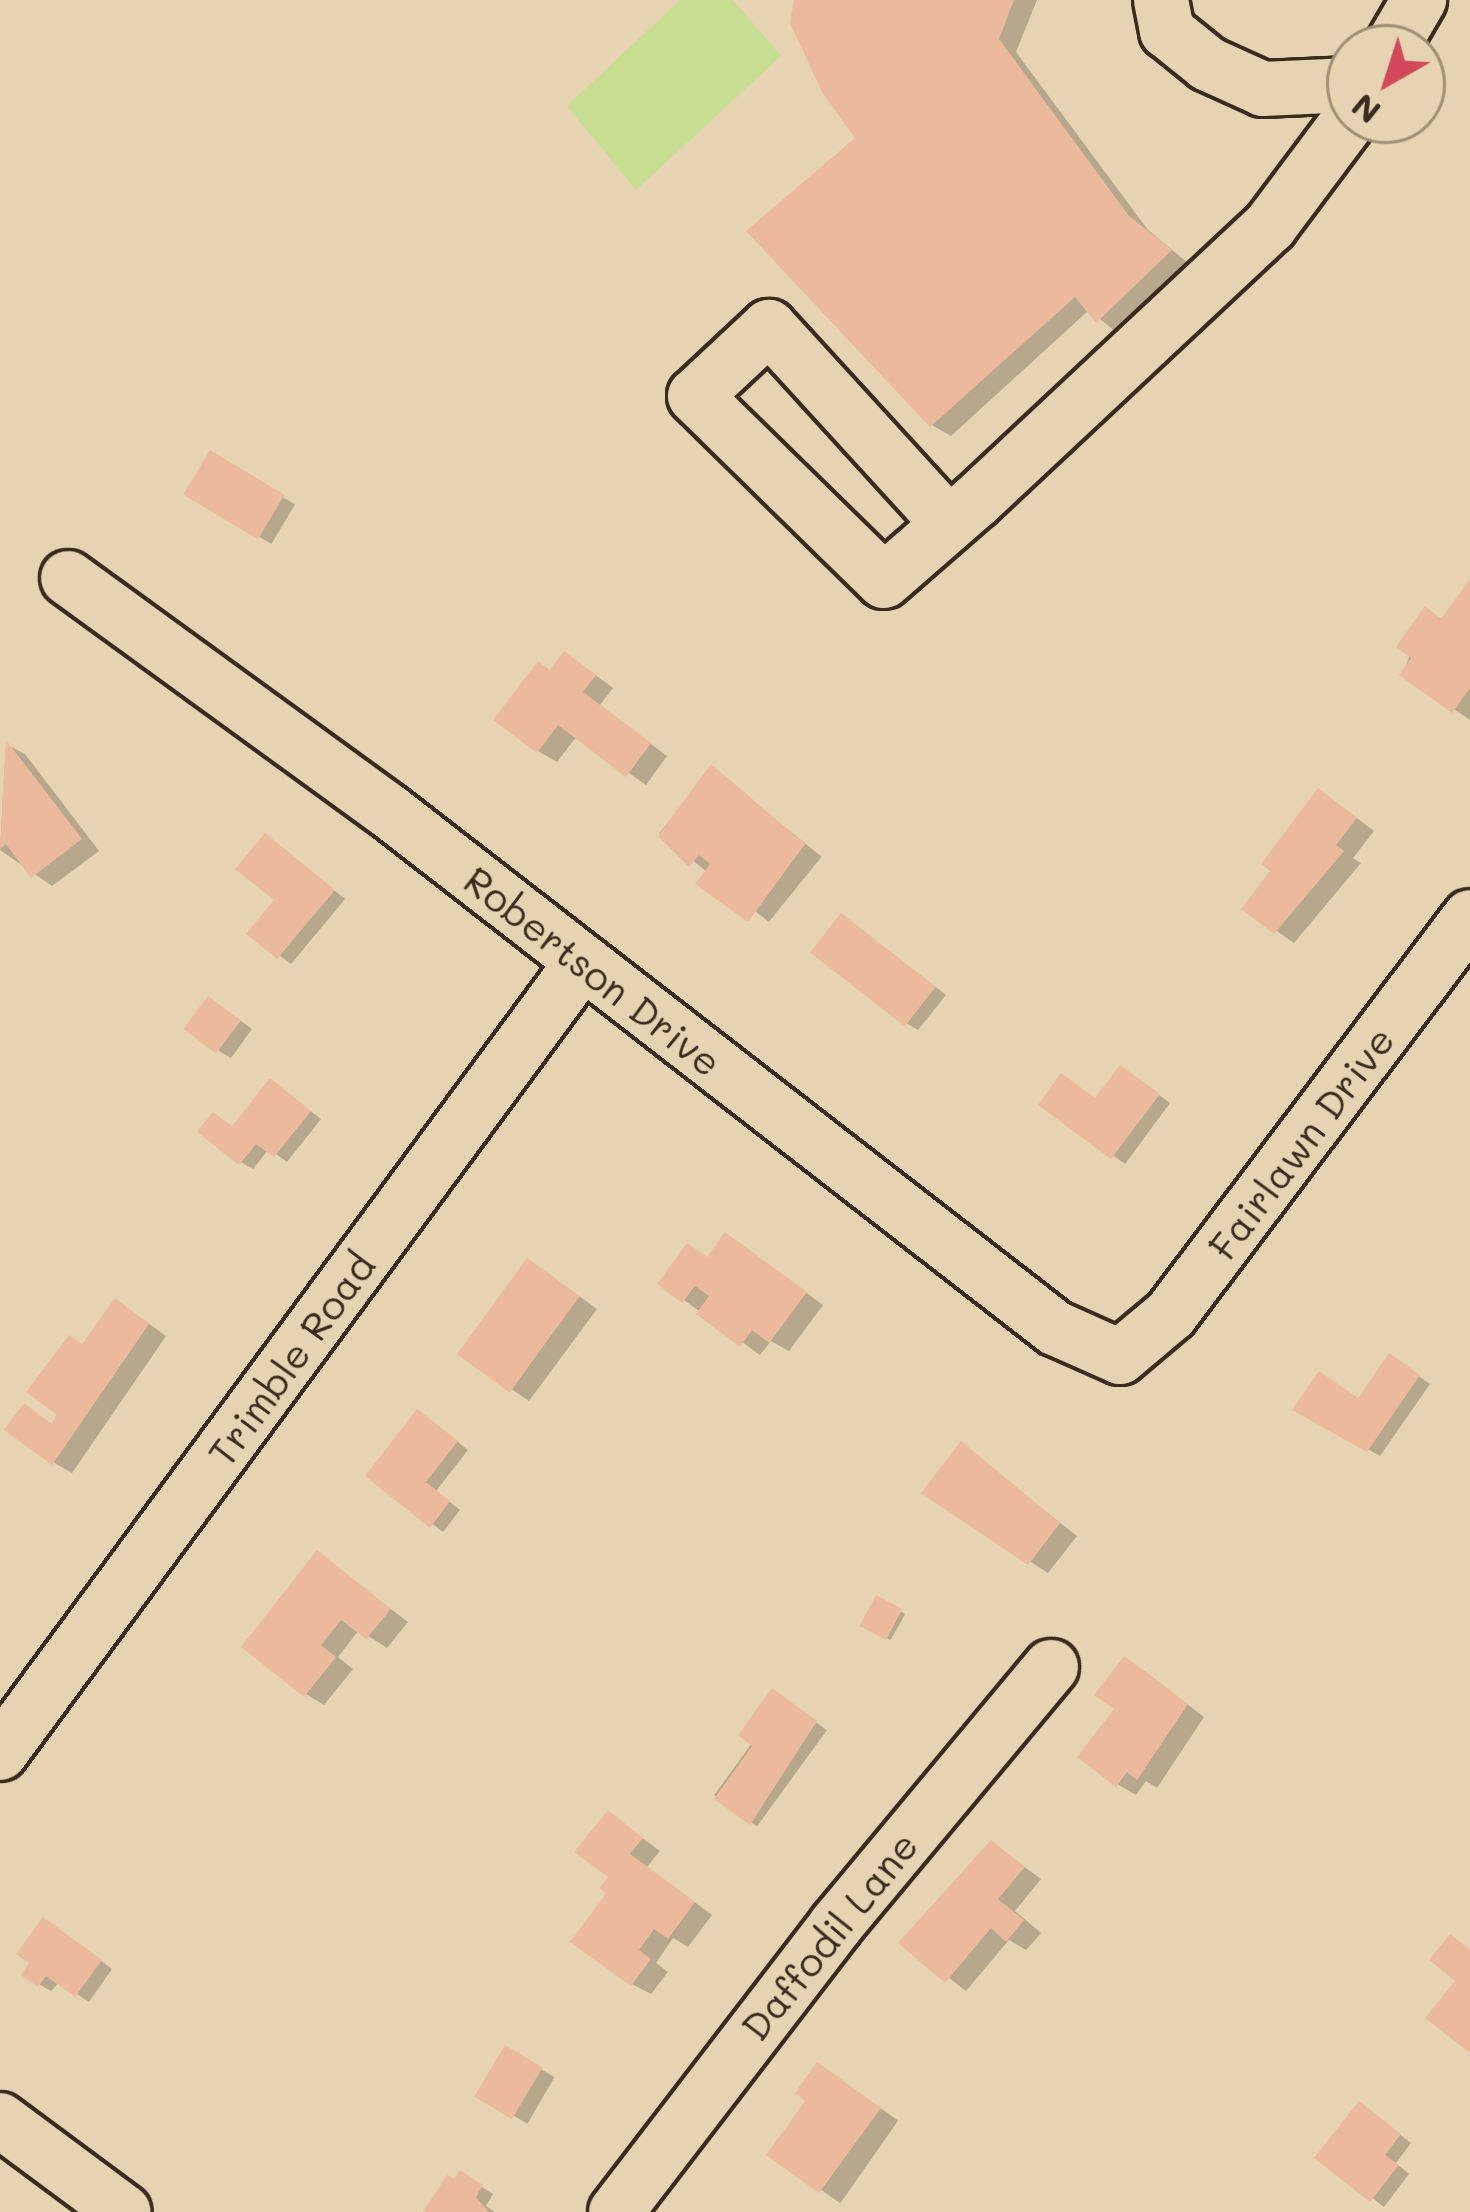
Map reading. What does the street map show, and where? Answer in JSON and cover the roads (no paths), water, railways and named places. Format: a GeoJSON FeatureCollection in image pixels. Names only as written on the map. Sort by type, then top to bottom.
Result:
{"type":"FeatureCollection","features":[{"type":"Feature","properties":{"kind":"street"},"geometry":{"type":"LineString","coordinates":[[1161,0],[1167,31],[1226,73],[1262,89],[1326,86]]}},
{"type":"Feature","properties":{"kind":"street"},"geometry":{"type":"LineString","coordinates":[[949,524],[769,327],[694,396],[884,581],[949,524],[1270,226],[1331,144]]}},
{"type":"Feature","properties":{"kind":"street","name":"Robertson Drive"},"geometry":{"type":"LineString","coordinates":[[68,578],[216,680],[1055,1328],[1120,1357]]}},
{"type":"Feature","properties":{"kind":"street","name":"Fairlawn Drive"},"geometry":{"type":"LineString","coordinates":[[1120,1357],[1172,1314],[1470,917]]}},
{"type":"Feature","properties":{"kind":"street","name":"Trimble Road"},"geometry":{"type":"LineString","coordinates":[[0,1753],[581,964]]}},
{"type":"Feature","properties":{"kind":"street","name":"Daffodil Lane"},"geometry":{"type":"LineString","coordinates":[[616,2212],[836,1924],[1052,1666]]}},
{"type":"Feature","properties":{"kind":"street"},"geometry":{"type":"LineString","coordinates":[[0,2120],[124,2212]]}}]}
